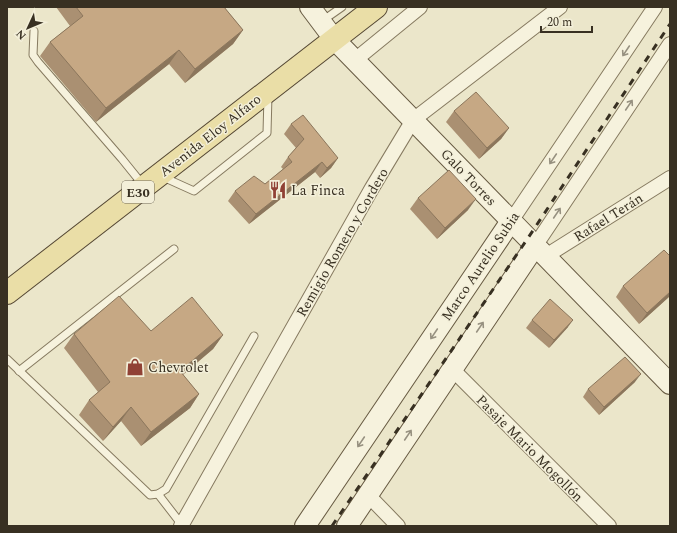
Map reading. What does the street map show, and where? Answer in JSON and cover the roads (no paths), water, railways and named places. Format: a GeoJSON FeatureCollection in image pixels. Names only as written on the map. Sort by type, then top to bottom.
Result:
{"type":"FeatureCollection","features":[{"type":"Feature","properties":{"kind":"main road","name":"Avenida Eloy Alfaro"},"geometry":{"type":"LineString","coordinates":[[7,293],[376,7]]}},
{"type":"Feature","properties":{"kind":"main road","name":"Galo Torres"},"geometry":{"type":"LineString","coordinates":[[316,14],[334,39],[670,384]]}},
{"type":"Feature","properties":{"kind":"main road","name":"Marco Aurelio Subia"},"geometry":{"type":"LineString","coordinates":[[305,526],[511,221]]}},
{"type":"Feature","properties":{"kind":"main road"},"geometry":{"type":"LineString","coordinates":[[347,526],[452,369],[540,251]]}},
{"type":"Feature","properties":{"kind":"street"},"geometry":{"type":"LineString","coordinates":[[355,60],[420,7]]}},
{"type":"Feature","properties":{"kind":"street","name":"Remigio Romero y Cordero"},"geometry":{"type":"LineString","coordinates":[[182,526],[364,202],[413,120],[560,7]]}},
{"type":"Feature","properties":{"kind":"street","name":"Marco Aurelio Subia"},"geometry":{"type":"LineString","coordinates":[[511,221],[655,7]]}},
{"type":"Feature","properties":{"kind":"street"},"geometry":{"type":"LineString","coordinates":[[540,251],[670,44]]}},
{"type":"Feature","properties":{"kind":"street","name":"Rafael Terán"},"geometry":{"type":"LineString","coordinates":[[540,251],[670,178]]}},
{"type":"Feature","properties":{"kind":"street","name":"Pasaje Mario Mogollón"},"geometry":{"type":"LineString","coordinates":[[452,369],[608,526]]}},
{"type":"Feature","properties":{"kind":"street"},"geometry":{"type":"LineString","coordinates":[[368,495],[398,526]]}},
{"type":"Feature","properties":{"kind":"lane"},"geometry":{"type":"LineString","coordinates":[[316,14],[342,7]]}},
{"type":"Feature","properties":{"kind":"lane"},"geometry":{"type":"LineString","coordinates":[[34,31],[33,55],[38,62],[122,159],[152,181],[194,191],[267,133],[268,90]]}},
{"type":"Feature","properties":{"kind":"lane"},"geometry":{"type":"LineString","coordinates":[[19,370],[174,249]]}},
{"type":"Feature","properties":{"kind":"lane"},"geometry":{"type":"LineString","coordinates":[[7,359],[150,495],[158,494],[166,489],[254,336]]}},
{"type":"Feature","properties":{"kind":"lane"},"geometry":{"type":"LineString","coordinates":[[158,494],[182,526]]}},
{"type":"Feature","properties":{"kind":"railway"},"geometry":{"type":"LineString","coordinates":[[332,526],[528,238],[670,24]]}},
{"type":"Feature","properties":{"kind":"place","name":"La Finca"},"geometry":{"type":"Point","coordinates":[278,190]}},
{"type":"Feature","properties":{"kind":"place","name":"Chevrolet"},"geometry":{"type":"Point","coordinates":[135,367]}}]}
